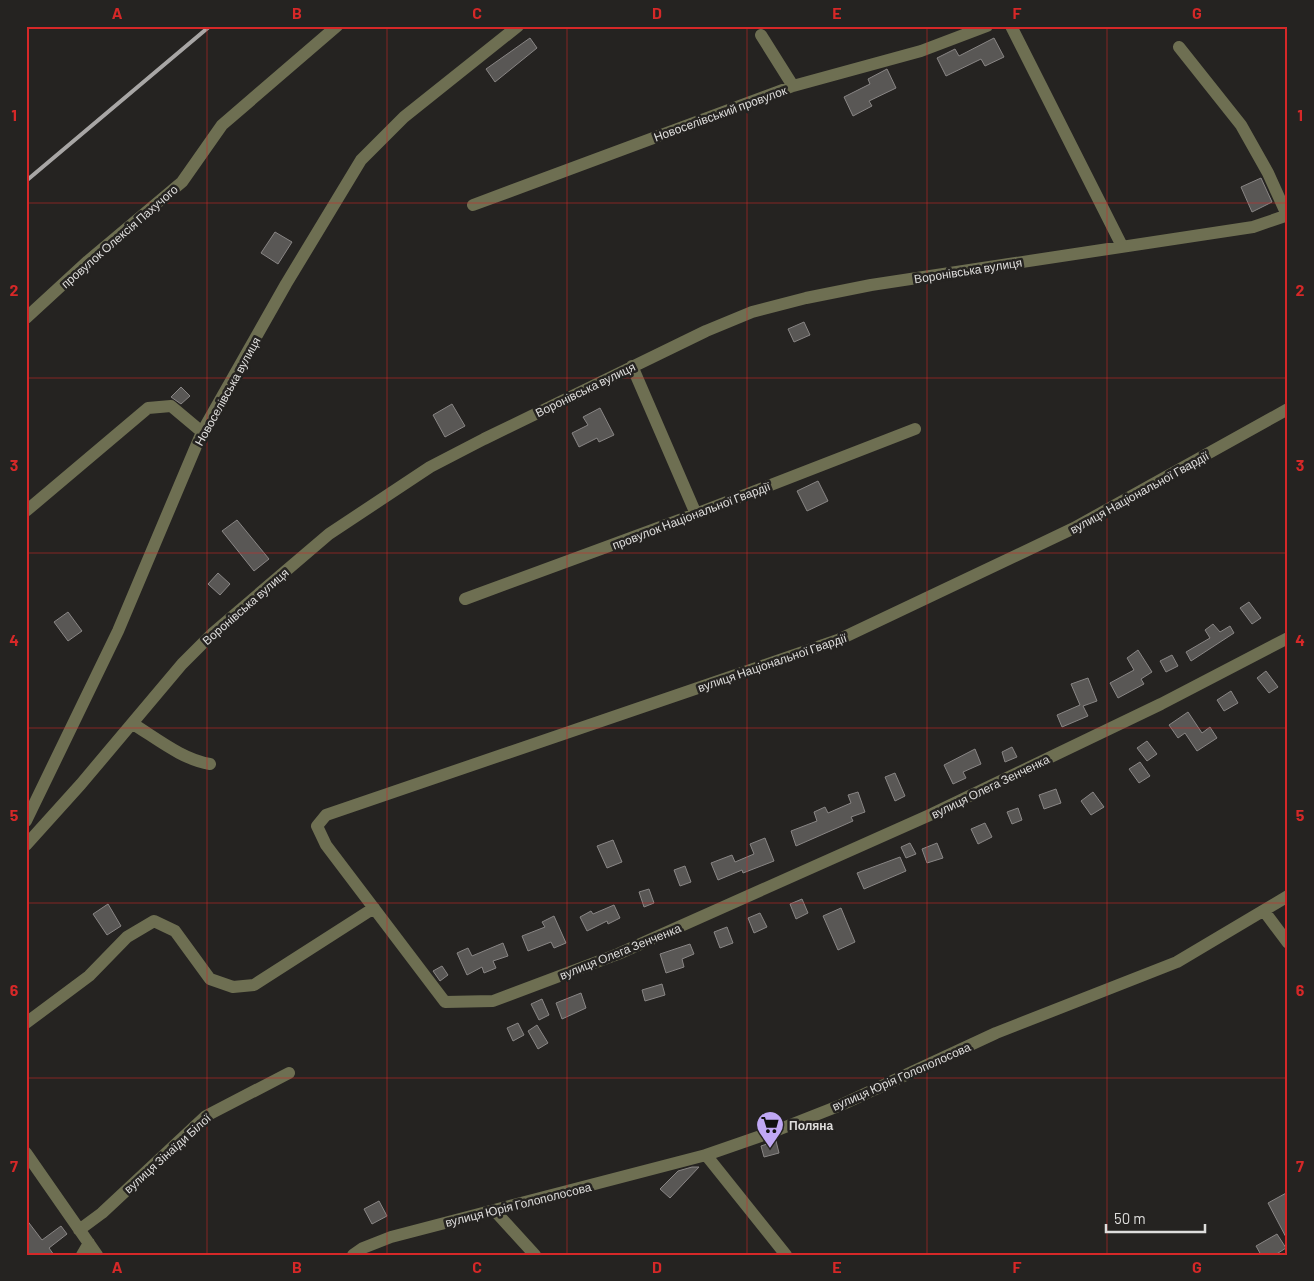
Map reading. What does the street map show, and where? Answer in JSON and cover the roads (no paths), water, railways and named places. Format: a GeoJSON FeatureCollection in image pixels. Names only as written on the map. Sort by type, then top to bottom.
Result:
{"type":"FeatureCollection","features":[{"type":"Feature","properties":{"kind":"street","name":"провулок Олексія Пахучого"},"geometry":{"type":"LineString","coordinates":[[26,318],[88,261],[182,182],[222,126],[337,26]]}},
{"type":"Feature","properties":{"kind":"street","name":"Новоселівська вулиця"},"geometry":{"type":"LineString","coordinates":[[26,821],[118,631],[202,432],[286,284],[361,160],[404,117],[518,26]]}},
{"type":"Feature","properties":{"kind":"street","name":"Новоселівський провулок"},"geometry":{"type":"LineString","coordinates":[[473,205],[793,86],[921,51],[969,30],[987,26]]}},
{"type":"Feature","properties":{"kind":"street"},"geometry":{"type":"LineString","coordinates":[[1011,26],[1122,246]]}},
{"type":"Feature","properties":{"kind":"street"},"geometry":{"type":"LineString","coordinates":[[761,35],[793,86]]}},
{"type":"Feature","properties":{"kind":"street"},"geometry":{"type":"LineString","coordinates":[[1179,47],[1241,125],[1268,173],[1287,215]]}},
{"type":"Feature","properties":{"kind":"street","name":"Воронівська вулиця"},"geometry":{"type":"LineString","coordinates":[[26,845],[133,724],[182,664],[213,633],[329,534],[430,467],[484,439],[632,366],[706,331],[752,312],[806,298],[1122,246],[1253,227],[1287,215]]}},
{"type":"Feature","properties":{"kind":"street"},"geometry":{"type":"LineString","coordinates":[[632,366],[696,514]]}},
{"type":"Feature","properties":{"kind":"street"},"geometry":{"type":"LineString","coordinates":[[26,511],[148,408],[171,406],[202,432]]}},
{"type":"Feature","properties":{"kind":"street","name":"вулиця Національної Гвардії"},"geometry":{"type":"LineString","coordinates":[[374,908],[326,845],[317,826],[326,815],[838,640],[1074,528],[1288,409]]}},
{"type":"Feature","properties":{"kind":"street","name":"провулок Національної Гвардії"},"geometry":{"type":"LineString","coordinates":[[465,598],[696,514],[915,429]]}},
{"type":"Feature","properties":{"kind":"street","name":"вулиця Олега Зенченка"},"geometry":{"type":"LineString","coordinates":[[374,908],[446,1002],[493,1001],[618,954],[932,814],[1161,704],[1288,638]]}},
{"type":"Feature","properties":{"kind":"street"},"geometry":{"type":"LineString","coordinates":[[133,724],[182,753],[202,763],[210,764]]}},
{"type":"Feature","properties":{"kind":"street","name":"вулиця Юрія Голополосова"},"geometry":{"type":"LineString","coordinates":[[354,1255],[363,1248],[391,1237],[552,1197],[706,1155],[824,1111],[996,1033],[1177,962],[1288,896]]}},
{"type":"Feature","properties":{"kind":"street"},"geometry":{"type":"LineString","coordinates":[[26,1024],[90,976],[127,937],[154,921],[175,931],[210,979],[233,987],[254,986],[374,908]]}},
{"type":"Feature","properties":{"kind":"street"},"geometry":{"type":"LineString","coordinates":[[1264,911],[1288,943]]}},
{"type":"Feature","properties":{"kind":"street","name":"вулиця Зінаїди Білої"},"geometry":{"type":"LineString","coordinates":[[79,1230],[102,1213],[206,1116],[289,1073]]}},
{"type":"Feature","properties":{"kind":"street"},"geometry":{"type":"LineString","coordinates":[[26,1153],[97,1255]]}},
{"type":"Feature","properties":{"kind":"street"},"geometry":{"type":"LineString","coordinates":[[706,1155],[786,1255]]}},
{"type":"Feature","properties":{"kind":"street"},"geometry":{"type":"LineString","coordinates":[[494,1210],[535,1255]]}},
{"type":"Feature","properties":{"kind":"street"},"geometry":{"type":"LineString","coordinates":[[82,1255],[89,1243]]}},
{"type":"Feature","properties":{"kind":"railway"},"geometry":{"type":"LineString","coordinates":[[26,181],[210,26]]}},
{"type":"Feature","properties":{"kind":"place","name":"Поляна"},"geometry":{"type":"Point","coordinates":[770,1149]}}]}
